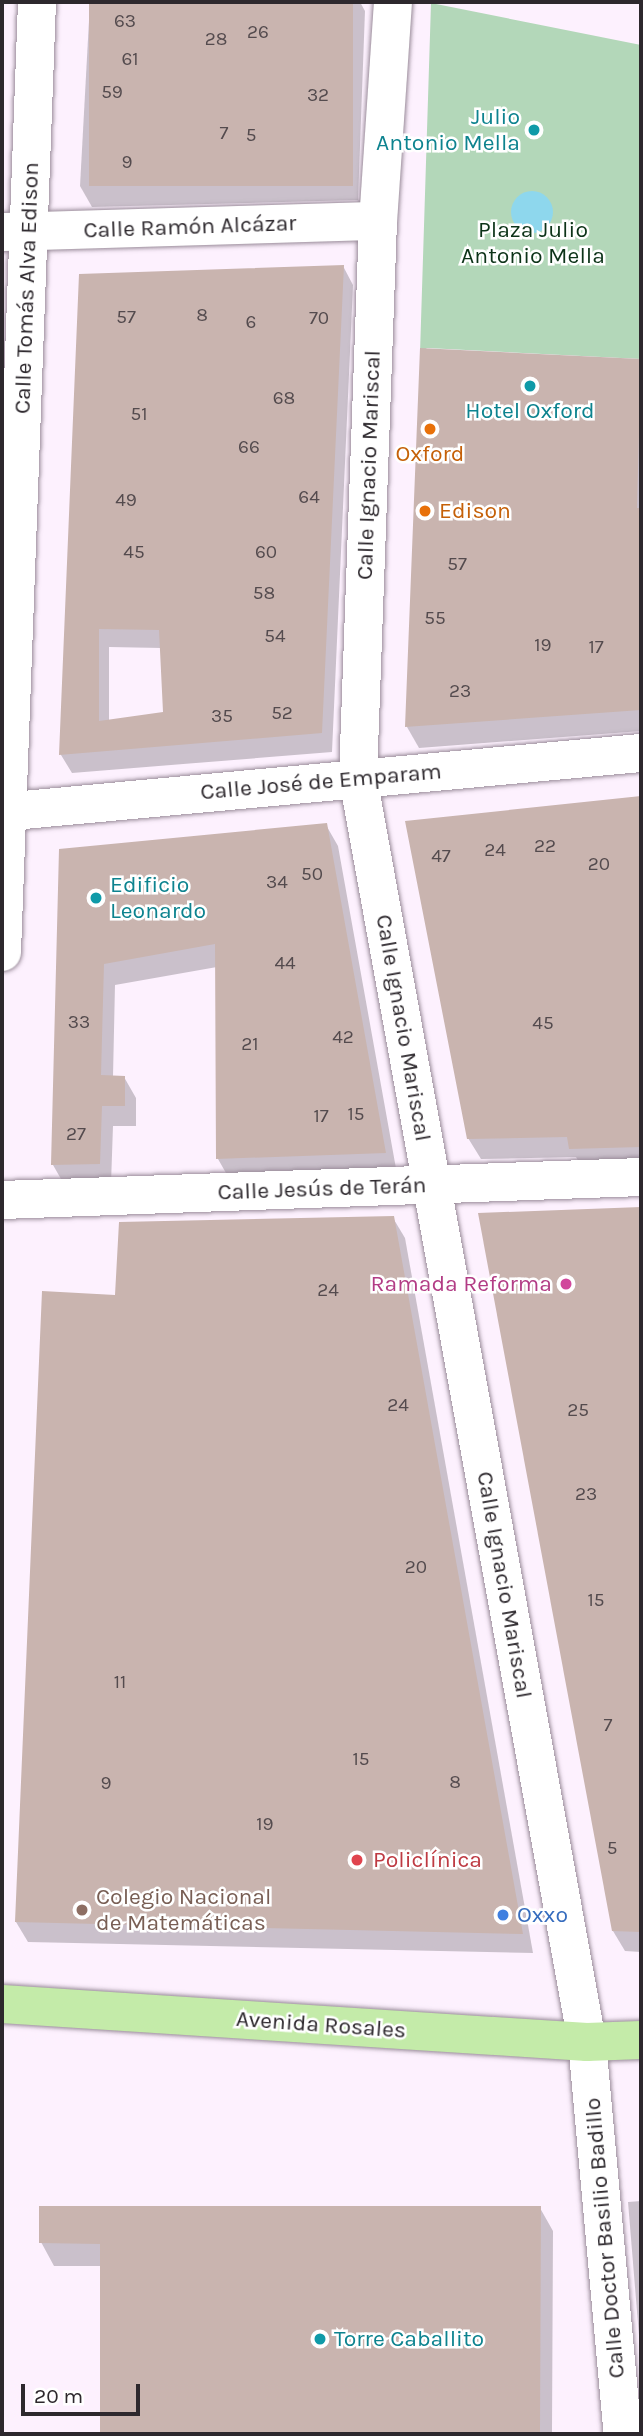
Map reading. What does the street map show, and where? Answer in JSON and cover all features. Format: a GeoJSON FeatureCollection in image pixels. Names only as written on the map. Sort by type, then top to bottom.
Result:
{"type":"FeatureCollection","features":[{"type":"Feature","properties":{"kind":"main road","name":"Avenida Rosales"},"geometry":{"type":"LineString","coordinates":[[2,2004],[587,2042],[641,2040]]}},
{"type":"Feature","properties":{"kind":"street","name":"Calle Tomás Alva Edison"},"geometry":{"type":"LineString","coordinates":[[2,952],[15,232],[37,2]]}},
{"type":"Feature","properties":{"kind":"street","name":"Calle Ignacio Mariscal"},"geometry":{"type":"LineString","coordinates":[[393,2],[377,221],[358,778],[587,2042]]}},
{"type":"Feature","properties":{"kind":"street","name":"Calle Ramón Alcázar"},"geometry":{"type":"LineString","coordinates":[[15,232],[377,221]]}},
{"type":"Feature","properties":{"kind":"street","name":"Calle José de Emparam"},"geometry":{"type":"LineString","coordinates":[[5,811],[641,753]]}},
{"type":"Feature","properties":{"kind":"street","name":"Calle Jesús de Terán"},"geometry":{"type":"LineString","coordinates":[[2,1199],[641,1177]]}},
{"type":"Feature","properties":{"kind":"street","name":"Calle Doctor Basilio Badillo"},"geometry":{"type":"LineString","coordinates":[[587,2042],[624,2434]]}},
{"type":"Feature","properties":{"kind":"green space","name":"Plaza Julio Antonio Mella"},"geometry":{"type":"Polygon","coordinates":[[[431,3],[641,45],[641,359],[427,348],[420,353],[431,3]]]}},
{"type":"Feature","properties":{"kind":"water"},"geometry":{"type":"Polygon","coordinates":[[[532,191],[547,197],[553,212],[547,227],[532,233],[517,227],[511,212],[517,197],[532,191]]]}},
{"type":"Feature","properties":{"kind":"building"},"geometry":{"type":"Polygon","coordinates":[[[89,2],[353,2],[353,186],[89,186],[89,2]]]}},
{"type":"Feature","properties":{"kind":"building"},"geometry":{"type":"Polygon","coordinates":[[[344,265],[322,733],[59,755],[79,274],[344,265]],[[99,629],[99,721],[163,712],[159,630],[99,629]]]}},
{"type":"Feature","properties":{"kind":"building"},"geometry":{"type":"Polygon","coordinates":[[[420,348],[641,359],[637,508],[641,508],[641,710],[405,727],[420,348]]]}},
{"type":"Feature","properties":{"kind":"building"},"geometry":{"type":"Polygon","coordinates":[[[641,796],[641,1147],[569,1149],[567,1137],[467,1139],[405,821],[641,796]]]}},
{"type":"Feature","properties":{"kind":"building"},"geometry":{"type":"Polygon","coordinates":[[[327,823],[386,1153],[216,1159],[215,944],[104,964],[101,1075],[125,1076],[125,1106],[102,1106],[100,1164],[51,1165],[59,849],[327,823]]]}},
{"type":"Feature","properties":{"kind":"building"},"geometry":{"type":"Polygon","coordinates":[[[641,1207],[641,1932],[612,1931],[478,1213],[641,1207]]]}},
{"type":"Feature","properties":{"kind":"building"},"geometry":{"type":"Polygon","coordinates":[[[394,1216],[523,1934],[15,1922],[42,1291],[115,1295],[119,1222],[394,1216]]]}},
{"type":"Feature","properties":{"kind":"building","name":"Torre Caballito"},"geometry":{"type":"Polygon","coordinates":[[[39,2206],[541,2206],[540,2434],[100,2434],[100,2244],[39,2243],[39,2206]]]}},
{"type":"Feature","properties":{"kind":"place","name":"Julio Antonio Mella"},"geometry":{"type":"Point","coordinates":[534,130]}},
{"type":"Feature","properties":{"kind":"place","name":"Hotel Oxford"},"geometry":{"type":"Point","coordinates":[530,386]}},
{"type":"Feature","properties":{"kind":"place","name":"Oxford"},"geometry":{"type":"Point","coordinates":[430,429]}},
{"type":"Feature","properties":{"kind":"place","name":"Edison"},"geometry":{"type":"Point","coordinates":[425,511]}},
{"type":"Feature","properties":{"kind":"place","name":"Edificio Leonardo"},"geometry":{"type":"Point","coordinates":[96,898]}},
{"type":"Feature","properties":{"kind":"place","name":"Ramada Reforma"},"geometry":{"type":"Point","coordinates":[566,1284]}},
{"type":"Feature","properties":{"kind":"place","name":"Policlínica"},"geometry":{"type":"Point","coordinates":[357,1860]}},
{"type":"Feature","properties":{"kind":"place","name":"Colegio Nacional de Matemáticas"},"geometry":{"type":"Point","coordinates":[82,1910]}},
{"type":"Feature","properties":{"kind":"place","name":"Oxxo"},"geometry":{"type":"Point","coordinates":[503,1915]}},
{"type":"Feature","properties":{"kind":"place","name":"Torre Caballito"},"geometry":{"type":"Point","coordinates":[320,2339]}}]}
